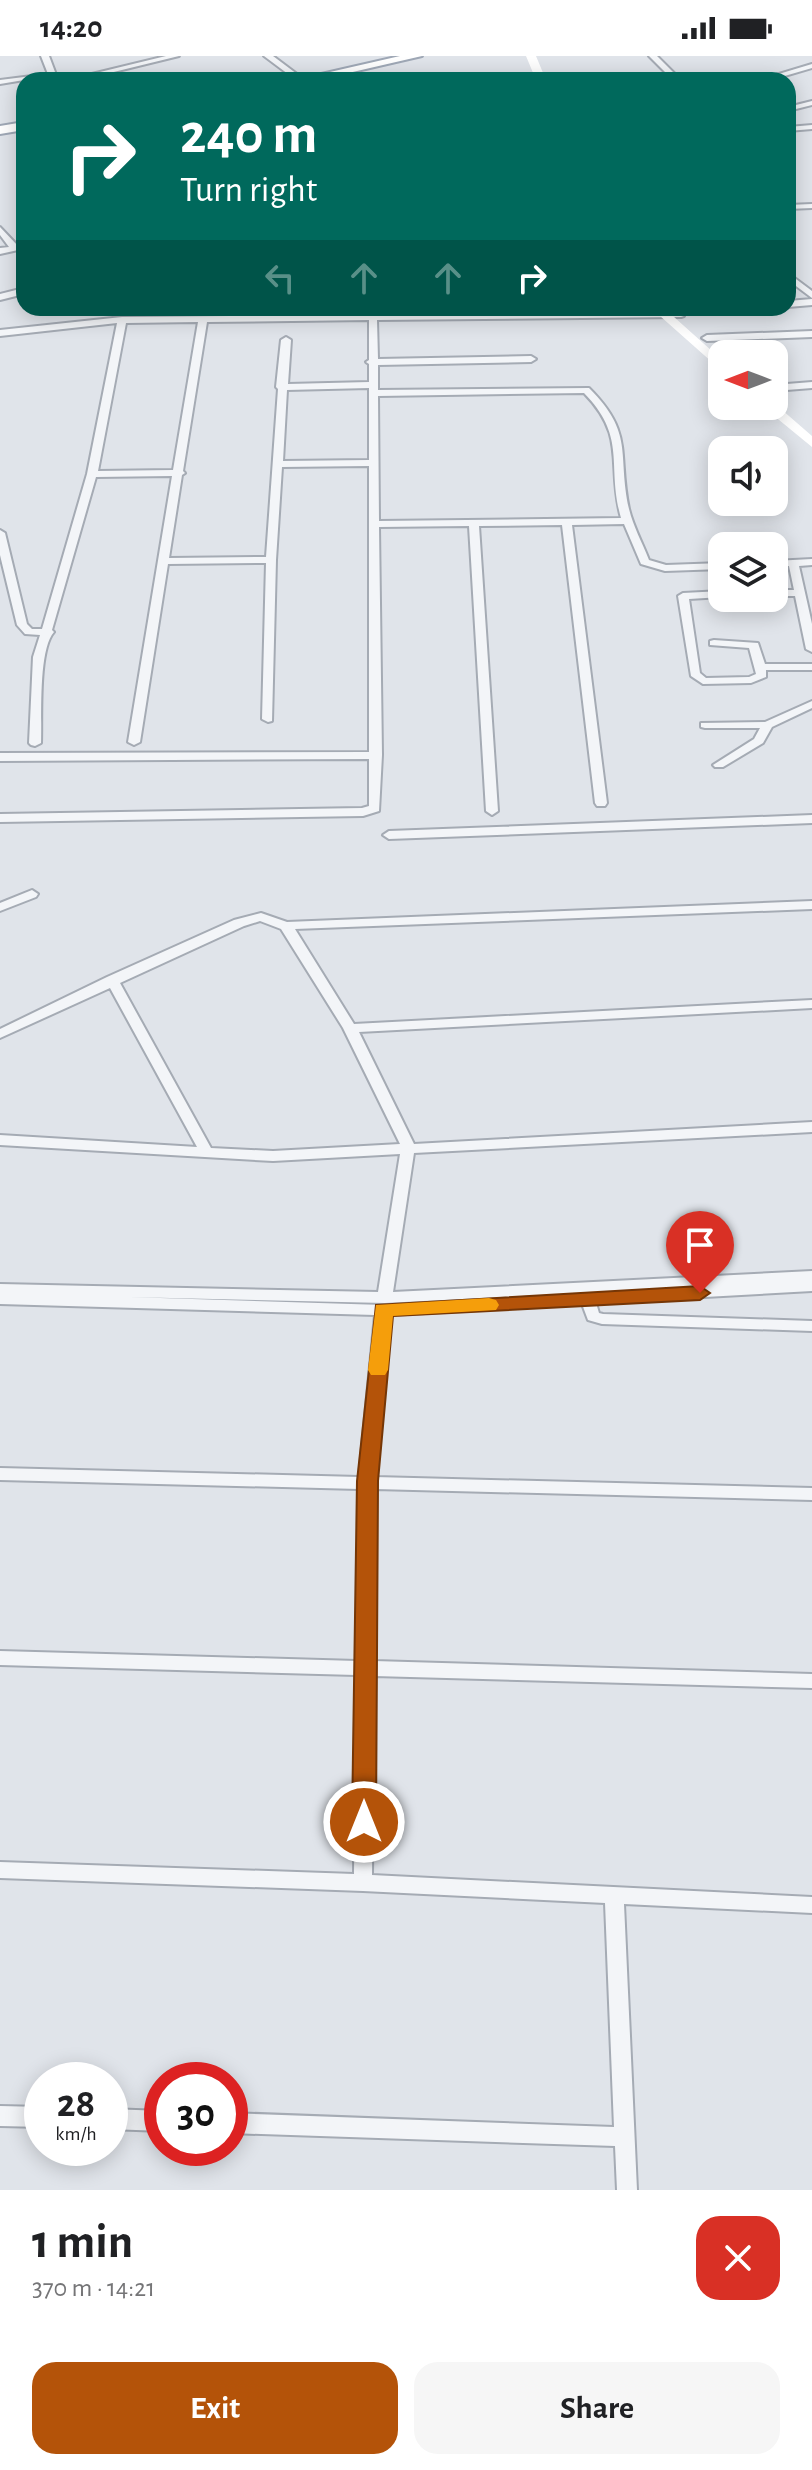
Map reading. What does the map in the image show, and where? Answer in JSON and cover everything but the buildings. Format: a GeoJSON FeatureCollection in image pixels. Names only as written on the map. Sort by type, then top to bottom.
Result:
{"type":"FeatureCollection","features":[{"type":"Feature","properties":{"kind":"main road"},"geometry":{"type":"LineString","coordinates":[[339,72],[416,56]]}},
{"type":"Feature","properties":{"kind":"main road"},"geometry":{"type":"LineString","coordinates":[[363,72],[434,56]]}},
{"type":"Feature","properties":{"kind":"main road"},"geometry":{"type":"LineString","coordinates":[[675,316],[708,352]]}},
{"type":"Feature","properties":{"kind":"main road"},"geometry":{"type":"LineString","coordinates":[[677,316],[709,340]]}},
{"type":"Feature","properties":{"kind":"main road"},"geometry":{"type":"LineString","coordinates":[[788,409],[812,429]]}},
{"type":"Feature","properties":{"kind":"main road"},"geometry":{"type":"LineString","coordinates":[[785,420],[812,443]]}},
{"type":"Feature","properties":{"kind":"street"},"geometry":{"type":"LineString","coordinates":[[106,72],[175,56]]}},
{"type":"Feature","properties":{"kind":"street"},"geometry":{"type":"LineString","coordinates":[[268,56],[290,72]]}},
{"type":"Feature","properties":{"kind":"street"},"geometry":{"type":"LineString","coordinates":[[653,56],[669,72]]}},
{"type":"Feature","properties":{"kind":"street"},"geometry":{"type":"LineString","coordinates":[[791,72],[812,66]]}},
{"type":"Feature","properties":{"kind":"street"},"geometry":{"type":"LineString","coordinates":[[0,230],[16,248]]}},
{"type":"Feature","properties":{"kind":"street"},"geometry":{"type":"LineString","coordinates":[[0,251],[16,241]]}},
{"type":"Feature","properties":{"kind":"street"},"geometry":{"type":"LineString","coordinates":[[796,282],[812,295]]}},
{"type":"Feature","properties":{"kind":"street"},"geometry":{"type":"LineString","coordinates":[[0,333],[122,320],[373,319],[402,316]]}},
{"type":"Feature","properties":{"kind":"street"},"geometry":{"type":"LineString","coordinates":[[134,742],[166,561],[203,319]]}},
{"type":"Feature","properties":{"kind":"street"},"geometry":{"type":"LineString","coordinates":[[0,818],[363,812],[375,808],[373,319]]}},
{"type":"Feature","properties":{"kind":"street"},"geometry":{"type":"LineString","coordinates":[[35,743],[38,664],[92,474],[122,320]]}},
{"type":"Feature","properties":{"kind":"street"},"geometry":{"type":"LineString","coordinates":[[707,338],[811,337]]}},
{"type":"Feature","properties":{"kind":"street"},"geometry":{"type":"LineString","coordinates":[[268,719],[271,560],[286,340]]}},
{"type":"Feature","properties":{"kind":"street"},"geometry":{"type":"LineString","coordinates":[[371,362],[531,359]]}},
{"type":"Feature","properties":{"kind":"street"},"geometry":{"type":"LineString","coordinates":[[788,378],[812,376]]}},
{"type":"Feature","properties":{"kind":"street"},"geometry":{"type":"LineString","coordinates":[[788,387],[812,385]]}},
{"type":"Feature","properties":{"kind":"street"},"geometry":{"type":"LineString","coordinates":[[281,387],[586,390],[608,409],[617,436],[624,511],[645,562],[653,567],[708,566]]}},
{"type":"Feature","properties":{"kind":"street"},"geometry":{"type":"LineString","coordinates":[[278,464],[373,463]]}},
{"type":"Feature","properties":{"kind":"street"},"geometry":{"type":"LineString","coordinates":[[92,474],[180,473]]}},
{"type":"Feature","properties":{"kind":"street"},"geometry":{"type":"LineString","coordinates":[[374,524],[629,521]]}},
{"type":"Feature","properties":{"kind":"street"},"geometry":{"type":"LineString","coordinates":[[474,522],[492,811]]}},
{"type":"Feature","properties":{"kind":"street"},"geometry":{"type":"LineString","coordinates":[[567,523],[601,803]]}},
{"type":"Feature","properties":{"kind":"street"},"geometry":{"type":"LineString","coordinates":[[0,533],[22,625],[29,632],[49,632]]}},
{"type":"Feature","properties":{"kind":"street"},"geometry":{"type":"LineString","coordinates":[[166,561],[271,560]]}},
{"type":"Feature","properties":{"kind":"street"},"geometry":{"type":"LineString","coordinates":[[788,563],[812,562]]}},
{"type":"Feature","properties":{"kind":"street"},"geometry":{"type":"LineString","coordinates":[[793,563],[799,593],[808,611],[811,642]]}},
{"type":"Feature","properties":{"kind":"street"},"geometry":{"type":"LineString","coordinates":[[788,593],[799,593]]}},
{"type":"Feature","properties":{"kind":"street"},"geometry":{"type":"LineString","coordinates":[[708,595],[683,596],[695,674],[703,681],[751,680],[762,675],[754,645],[714,643]]}},
{"type":"Feature","properties":{"kind":"street"},"geometry":{"type":"LineString","coordinates":[[761,667],[812,667]]}},
{"type":"Feature","properties":{"kind":"street"},"geometry":{"type":"LineString","coordinates":[[705,725],[767,725],[812,704]]}},
{"type":"Feature","properties":{"kind":"street"},"geometry":{"type":"LineString","coordinates":[[719,765],[759,741],[767,725]]}},
{"type":"Feature","properties":{"kind":"street"},"geometry":{"type":"LineString","coordinates":[[0,757],[376,755]]}},
{"type":"Feature","properties":{"kind":"street"},"geometry":{"type":"LineString","coordinates":[[389,835],[812,819]]}},
{"type":"Feature","properties":{"kind":"street"},"geometry":{"type":"LineString","coordinates":[[0,907],[32,894]]}},
{"type":"Feature","properties":{"kind":"street"},"geometry":{"type":"LineString","coordinates":[[0,1034],[249,919],[271,919],[286,926],[812,905]]}},
{"type":"Feature","properties":{"kind":"street"},"geometry":{"type":"LineString","coordinates":[[286,926],[350,1028],[408,1146],[384,1304],[367,1481],[363,1883]]}},
{"type":"Feature","properties":{"kind":"street"},"geometry":{"type":"LineString","coordinates":[[112,980],[206,1151]]}},
{"type":"Feature","properties":{"kind":"street"},"geometry":{"type":"LineString","coordinates":[[350,1028],[812,1004]]}},
{"type":"Feature","properties":{"kind":"street"},"geometry":{"type":"LineString","coordinates":[[1,1139],[273,1156],[408,1146],[812,1127]]}},
{"type":"Feature","properties":{"kind":"street"},"geometry":{"type":"LineString","coordinates":[[0,1289],[384,1304],[812,1276]]}},
{"type":"Feature","properties":{"kind":"street"},"geometry":{"type":"LineString","coordinates":[[0,1299],[384,1304],[588,1301],[812,1286]]}},
{"type":"Feature","properties":{"kind":"street"},"geometry":{"type":"LineString","coordinates":[[588,1301],[593,1316],[602,1319],[812,1326]]}},
{"type":"Feature","properties":{"kind":"street"},"geometry":{"type":"LineString","coordinates":[[0,1474],[812,1494]]}},
{"type":"Feature","properties":{"kind":"street"},"geometry":{"type":"LineString","coordinates":[[0,1658],[812,1681]]}},
{"type":"Feature","properties":{"kind":"street"},"geometry":{"type":"LineString","coordinates":[[0,1870],[363,1883],[812,1905]]}},
{"type":"Feature","properties":{"kind":"street"},"geometry":{"type":"LineString","coordinates":[[614,1896],[627,2190]]}},
{"type":"Feature","properties":{"kind":"street"},"geometry":{"type":"LineString","coordinates":[[0,2116],[24,2117]]}},
{"type":"Feature","properties":{"kind":"street"},"geometry":{"type":"LineString","coordinates":[[248,2124],[624,2137]]}},
{"type":"Feature","properties":{"kind":"slow traffic"},"geometry":{"type":"LineString","coordinates":[[378,1370],[383,1310],[489,1305]]}},
{"type":"Feature","properties":{"kind":"route"},"geometry":{"type":"LineString","coordinates":[[364,1822],[367,1481],[383,1310],[700,1293]]}}]}
